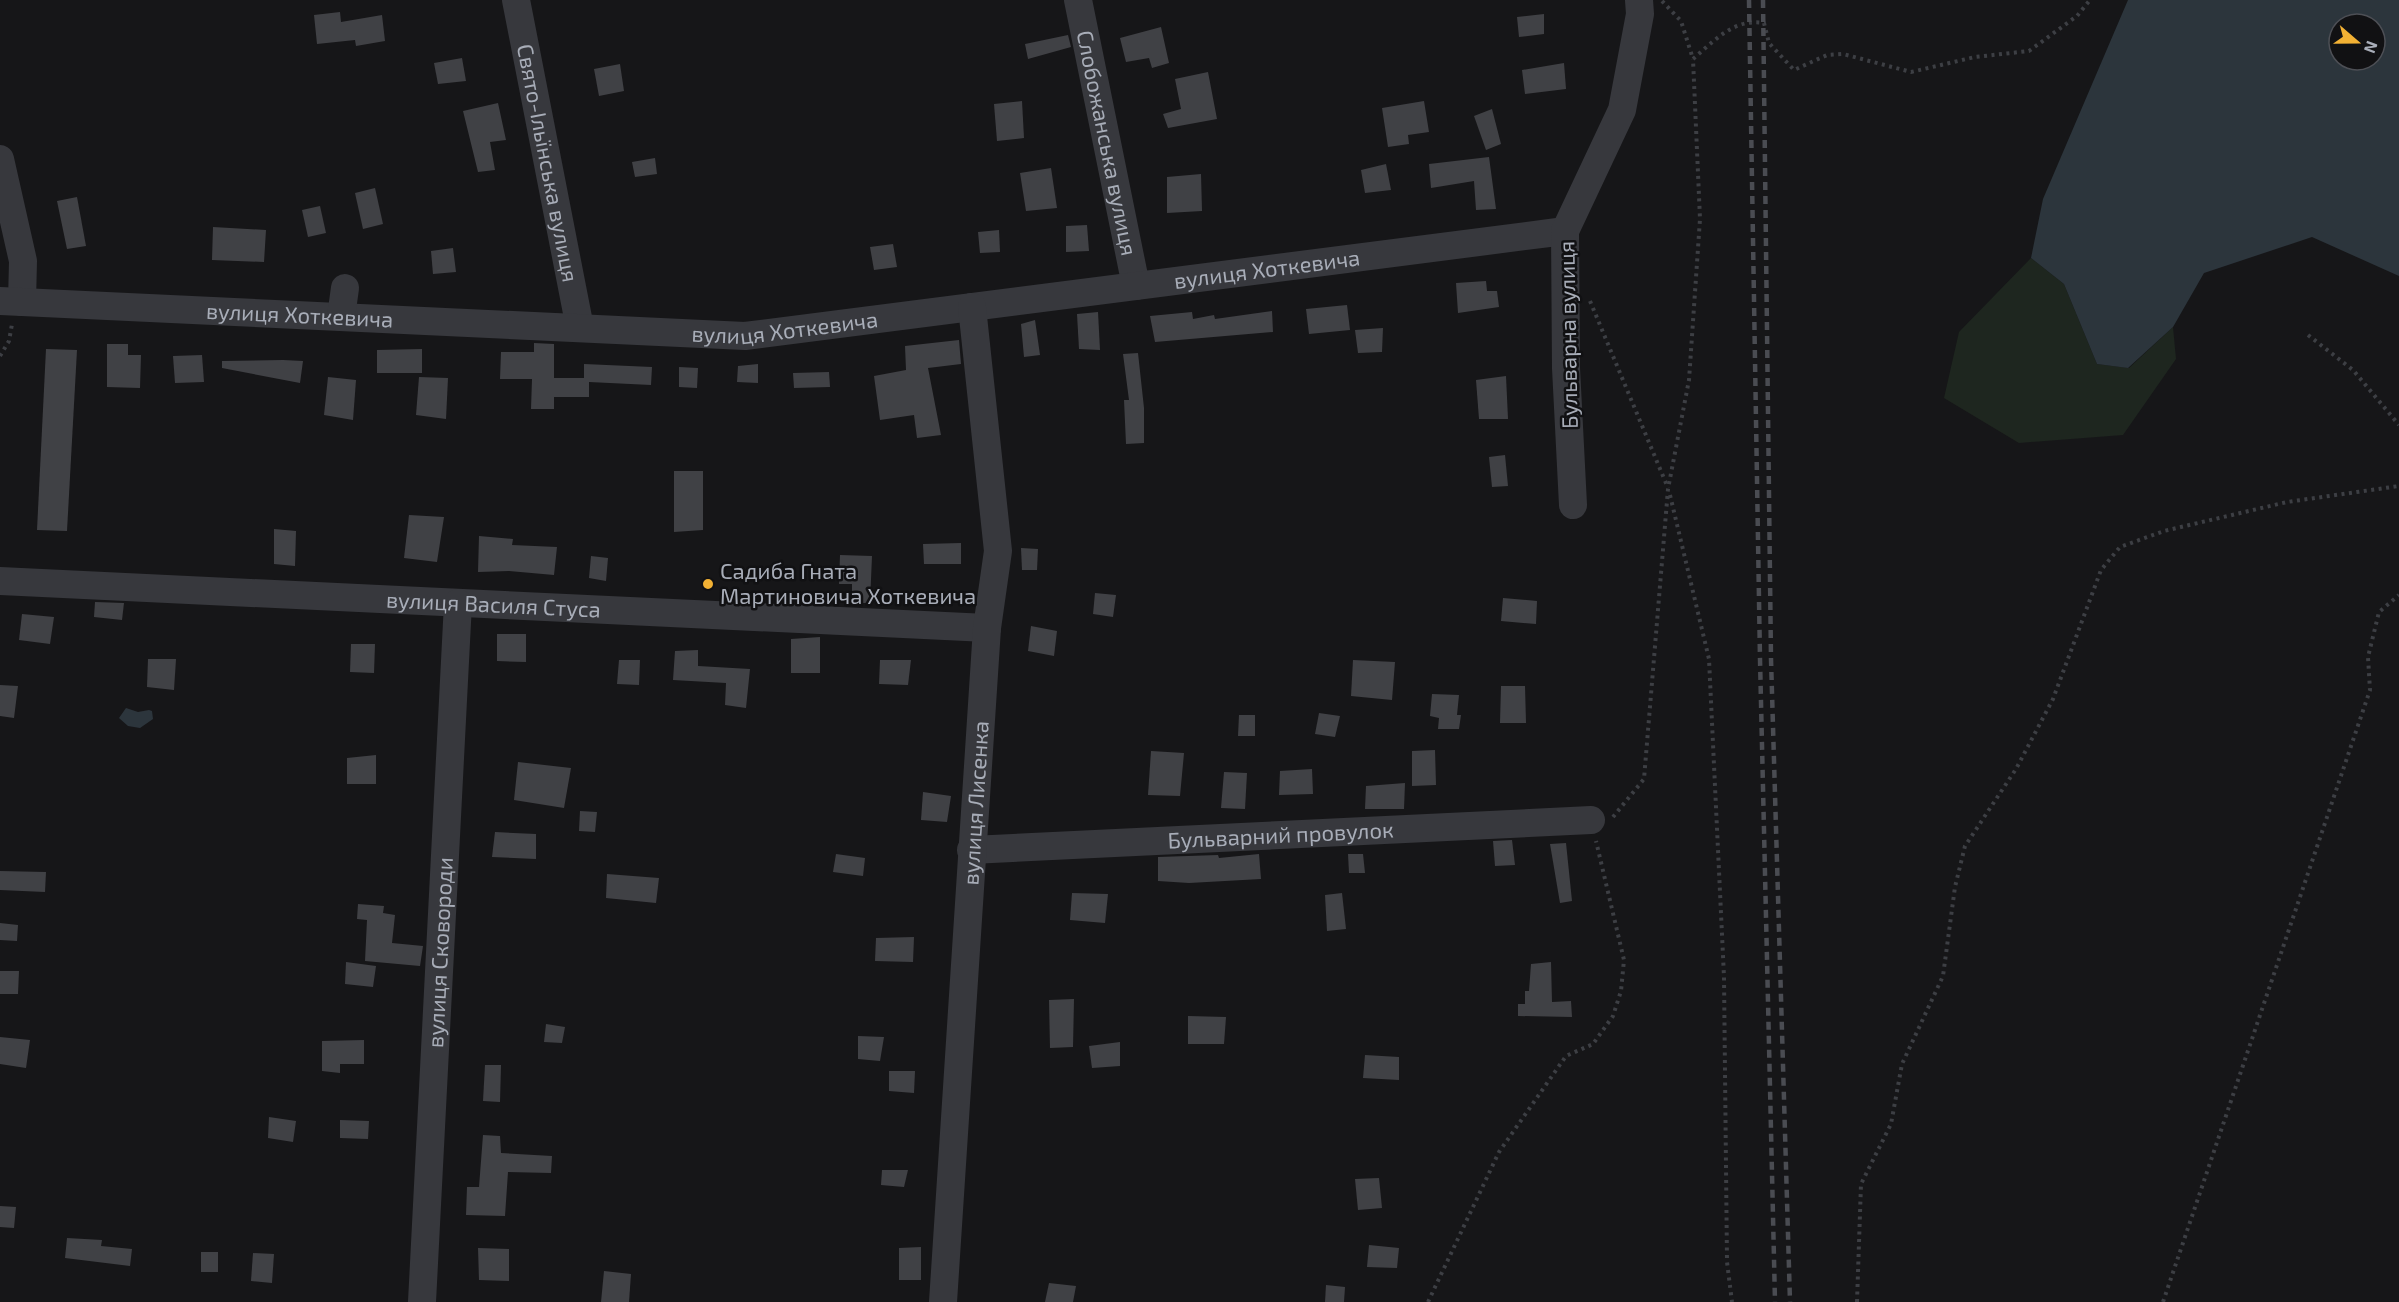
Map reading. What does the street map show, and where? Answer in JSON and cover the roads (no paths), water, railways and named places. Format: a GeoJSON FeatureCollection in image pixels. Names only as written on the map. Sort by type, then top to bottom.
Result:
{"type":"FeatureCollection","features":[{"type":"Feature","properties":{"kind":"street","name":"Свято-Ільїнська вулиця"},"geometry":{"type":"LineString","coordinates":[[516,0],[580,328]]}},
{"type":"Feature","properties":{"kind":"street","name":"Слобожанська вулиця"},"geometry":{"type":"LineString","coordinates":[[1078,0],[1136,286]]}},
{"type":"Feature","properties":{"kind":"street","name":"Бульварна вулиця"},"geometry":{"type":"LineString","coordinates":[[1573,505],[1566,368],[1565,231],[1622,110],[1640,14],[1639,0]]}},
{"type":"Feature","properties":{"kind":"street"},"geometry":{"type":"LineString","coordinates":[[0,159],[23,261],[11,301]]}},
{"type":"Feature","properties":{"kind":"street","name":"вулиця Хоткевича"},"geometry":{"type":"LineString","coordinates":[[11,301],[745,336],[1565,231]]}},
{"type":"Feature","properties":{"kind":"street"},"geometry":{"type":"LineString","coordinates":[[341,316],[345,288]]}},
{"type":"Feature","properties":{"kind":"street","name":"вулиця Лисенка"},"geometry":{"type":"LineString","coordinates":[[943,1302],[987,628],[998,552],[972,307]]}},
{"type":"Feature","properties":{"kind":"street","name":"вулиця Василя Стуса"},"geometry":{"type":"LineString","coordinates":[[0,581],[987,628]]}},
{"type":"Feature","properties":{"kind":"street","name":"вулиця Сковороди"},"geometry":{"type":"LineString","coordinates":[[422,1302],[458,603]]}},
{"type":"Feature","properties":{"kind":"street","name":"Бульварний провулок"},"geometry":{"type":"LineString","coordinates":[[971,850],[1591,820]]}},
{"type":"Feature","properties":{"kind":"railway"},"geometry":{"type":"LineString","coordinates":[[1749,0],[1760,659],[1775,1302]]}},
{"type":"Feature","properties":{"kind":"railway"},"geometry":{"type":"LineString","coordinates":[[1763,0],[1771,659],[1790,1302]]}},
{"type":"Feature","properties":{"kind":"place","name":"Садиба Гната Мартиновича Хоткевича"},"geometry":{"type":"Point","coordinates":[708,584]}}]}
